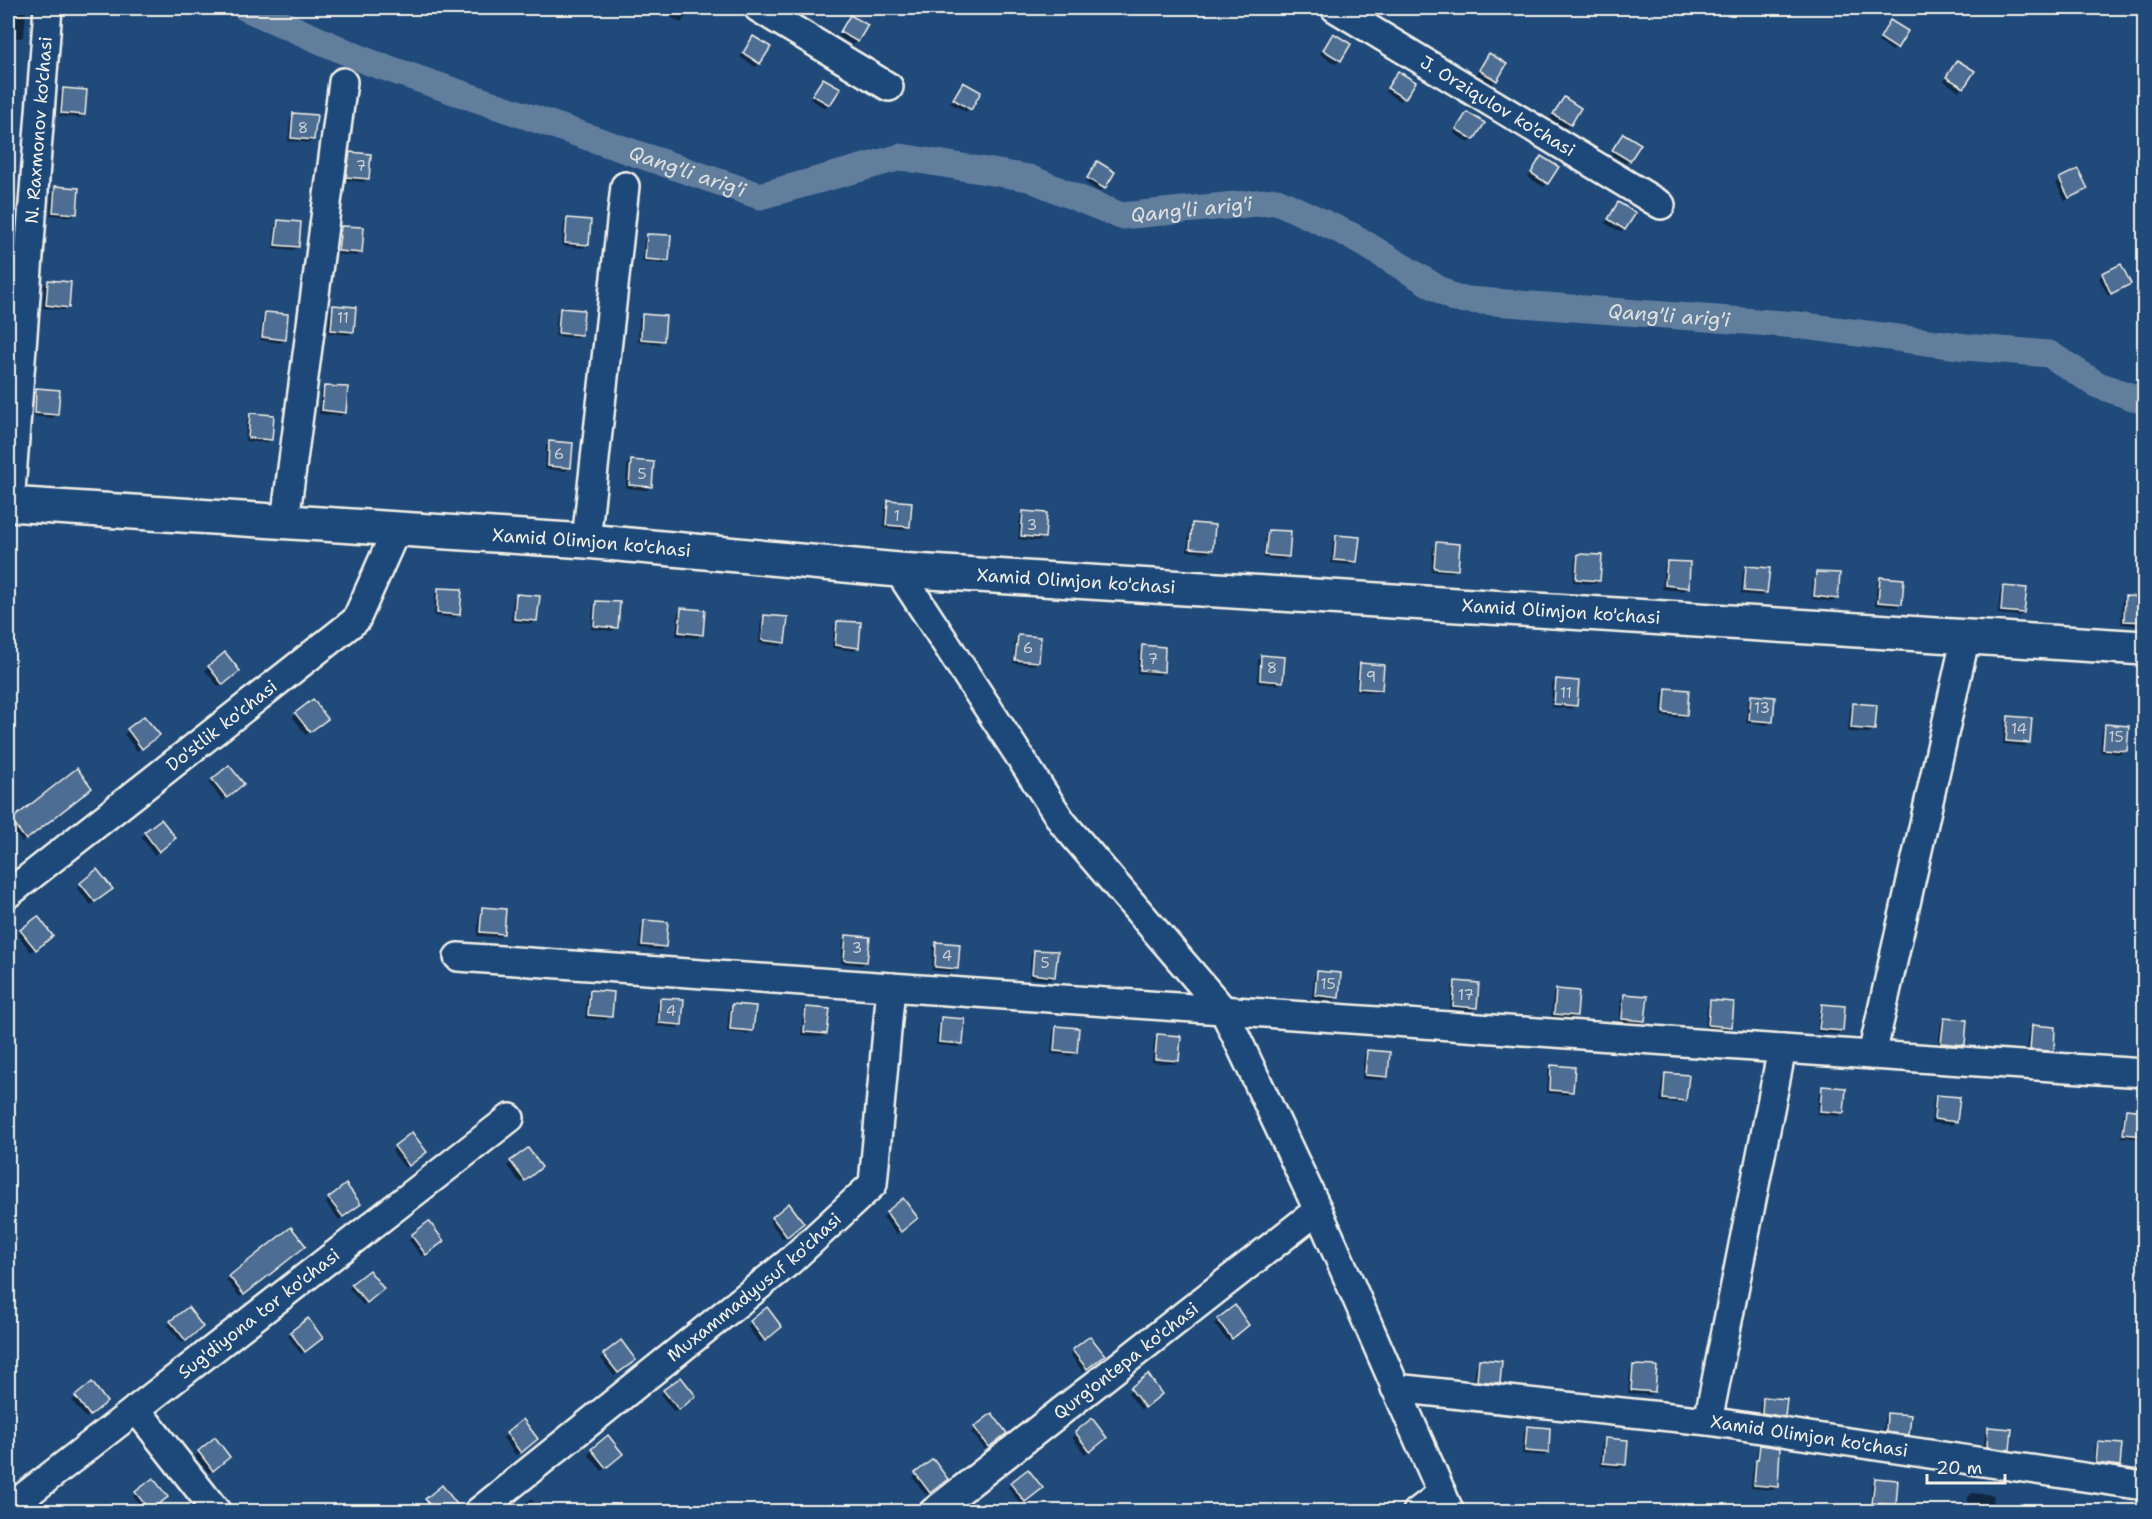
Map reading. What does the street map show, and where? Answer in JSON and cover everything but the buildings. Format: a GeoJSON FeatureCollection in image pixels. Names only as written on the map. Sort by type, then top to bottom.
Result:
{"type":"FeatureCollection","features":[{"type":"Feature","properties":{"kind":"main road","name":"Xamid Olimjon ko'chasi"},"geometry":{"type":"LineString","coordinates":[[9,504],[586,541],[898,570],[2145,648]]}},
{"type":"Feature","properties":{"kind":"street","name":"N. Raxmonov ko'chasi"},"geometry":{"type":"LineString","coordinates":[[9,504],[48,8]]}},
{"type":"Feature","properties":{"kind":"street"},"geometry":{"type":"LineString","coordinates":[[758,8],[889,87]]}},
{"type":"Feature","properties":{"kind":"street","name":"J. Orziqulov ko'chasi"},"geometry":{"type":"LineString","coordinates":[[1335,8],[1661,205]]}},
{"type":"Feature","properties":{"kind":"street"},"geometry":{"type":"LineString","coordinates":[[285,521],[343,82]]}},
{"type":"Feature","properties":{"kind":"street"},"geometry":{"type":"LineString","coordinates":[[586,541],[625,186]]}},
{"type":"Feature","properties":{"kind":"street","name":"Do'stlik ko'chasi"},"geometry":{"type":"LineString","coordinates":[[8,894],[356,620],[397,528]]}},
{"type":"Feature","properties":{"kind":"street"},"geometry":{"type":"LineString","coordinates":[[898,570],[1063,823],[1224,1011],[1318,1210],[1446,1502],[1417,1512]]}},
{"type":"Feature","properties":{"kind":"street"},"geometry":{"type":"LineString","coordinates":[[1872,1055],[1966,636]]}},
{"type":"Feature","properties":{"kind":"street"},"geometry":{"type":"LineString","coordinates":[[458,957],[2145,1073]]}},
{"type":"Feature","properties":{"kind":"street","name":"Muxammadyusuf ko'chasi"},"geometry":{"type":"LineString","coordinates":[[478,1512],[789,1262],[873,1184],[891,987]]}},
{"type":"Feature","properties":{"kind":"street","name":"Xamid Olimjon ko'chasi"},"geometry":{"type":"LineString","coordinates":[[1782,1049],[1708,1422],[2145,1486]]}},
{"type":"Feature","properties":{"kind":"street","name":"Sug'diyona tor ko'chasi"},"geometry":{"type":"LineString","coordinates":[[8,1509],[510,1118]]}},
{"type":"Feature","properties":{"kind":"street","name":"Qurg'ontepa ko'chasi"},"geometry":{"type":"LineString","coordinates":[[933,1512],[1318,1210]]}},
{"type":"Feature","properties":{"kind":"street"},"geometry":{"type":"LineString","coordinates":[[1395,1388],[1708,1422]]}},
{"type":"Feature","properties":{"kind":"street"},"geometry":{"type":"LineString","coordinates":[[136,1409],[217,1512]]}},
{"type":"Feature","properties":{"kind":"waterway","name":"Qang'li arig'i"},"geometry":{"type":"LineString","coordinates":[[246,8],[369,62],[760,196],[901,157],[1029,178],[1121,216],[1277,201],[1352,236],[1455,299],[1797,325],[1966,347],[2049,354],[2098,385],[2144,401]]}}]}
